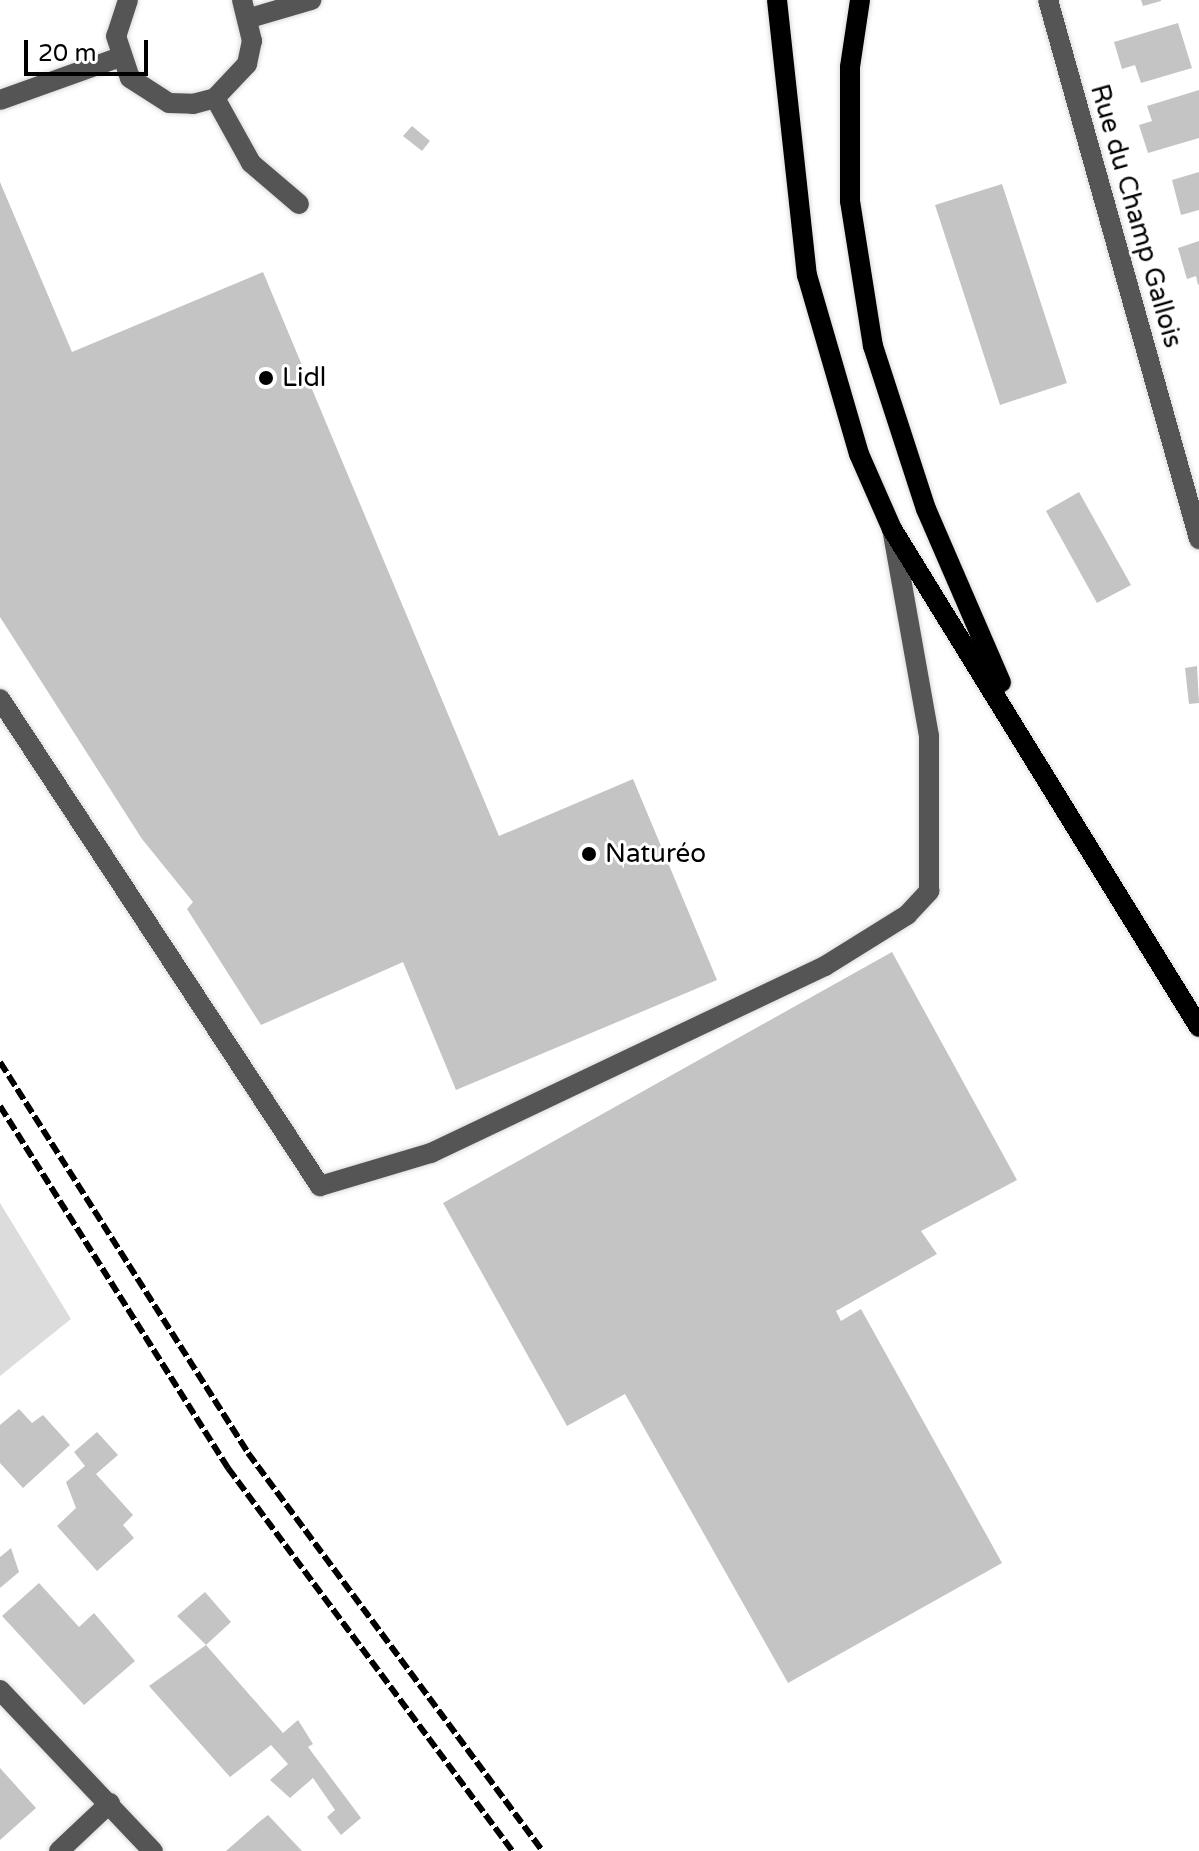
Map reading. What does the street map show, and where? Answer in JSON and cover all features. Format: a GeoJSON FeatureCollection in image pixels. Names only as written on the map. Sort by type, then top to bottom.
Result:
{"type":"FeatureCollection","features":[{"type":"Feature","properties":{"kind":"main road"},"geometry":{"type":"LineString","coordinates":[[777,0],[807,275],[831,374],[892,529],[1028,740],[1199,1027]]}},
{"type":"Feature","properties":{"kind":"main road"},"geometry":{"type":"LineString","coordinates":[[860,0],[850,67],[850,201],[873,346],[926,509],[1028,740]]}},
{"type":"Feature","properties":{"kind":"street"},"geometry":{"type":"LineString","coordinates":[[128,0],[116,36],[120,57],[130,78],[169,103],[215,98],[247,64],[246,9],[311,0]]}},
{"type":"Feature","properties":{"kind":"street","name":"Rue du Champ Gallois"},"geometry":{"type":"LineString","coordinates":[[1048,0],[1199,539]]}},
{"type":"Feature","properties":{"kind":"street"},"geometry":{"type":"LineString","coordinates":[[0,100],[120,57]]}},
{"type":"Feature","properties":{"kind":"street"},"geometry":{"type":"LineString","coordinates":[[215,98],[251,163],[299,204]]}},
{"type":"Feature","properties":{"kind":"street"},"geometry":{"type":"LineString","coordinates":[[0,699],[320,1186],[431,1153],[800,978],[907,915],[929,891],[929,736],[892,529]]}},
{"type":"Feature","properties":{"kind":"street"},"geometry":{"type":"LineString","coordinates":[[0,1690],[153,1851]]}},
{"type":"Feature","properties":{"kind":"street"},"geometry":{"type":"LineString","coordinates":[[59,1851],[110,1803]]}},
{"type":"Feature","properties":{"kind":"shaded area"},"geometry":{"type":"Polygon","coordinates":[[[0,1203],[71,1319],[0,1376],[0,1203]]]}},
{"type":"Feature","properties":{"kind":"building"},"geometry":{"type":"Polygon","coordinates":[[[1141,0],[1161,0],[1161,1],[1143,6],[1141,0]]]}},
{"type":"Feature","properties":{"kind":"building"},"geometry":{"type":"Polygon","coordinates":[[[1178,23],[1192,68],[1141,83],[1135,65],[1122,69],[1114,42],[1178,23]]]}},
{"type":"Feature","properties":{"kind":"building"},"geometry":{"type":"Polygon","coordinates":[[[1199,90],[1199,138],[1148,153],[1139,125],[1152,121],[1147,106],[1199,90]]]}},
{"type":"Feature","properties":{"kind":"building"},"geometry":{"type":"Polygon","coordinates":[[[412,126],[430,141],[422,151],[403,136],[412,126]]]}},
{"type":"Feature","properties":{"kind":"building"},"geometry":{"type":"Polygon","coordinates":[[[1199,172],[1199,210],[1181,215],[1172,180],[1199,172]]]}},
{"type":"Feature","properties":{"kind":"building"},"geometry":{"type":"Polygon","coordinates":[[[0,182],[72,352],[263,272],[499,836],[633,779],[717,980],[456,1090],[403,962],[261,1025],[187,909],[193,902],[142,839],[0,617],[0,182]]]}},
{"type":"Feature","properties":{"kind":"building"},"geometry":{"type":"Polygon","coordinates":[[[1002,184],[1067,383],[1000,405],[935,205],[1002,184]]]}},
{"type":"Feature","properties":{"kind":"building"},"geometry":{"type":"Polygon","coordinates":[[[1199,241],[1198,285],[1196,276],[1187,279],[1178,248],[1199,241]]]}},
{"type":"Feature","properties":{"kind":"building"},"geometry":{"type":"Polygon","coordinates":[[[1079,492],[1131,585],[1097,603],[1046,511],[1079,492]]]}},
{"type":"Feature","properties":{"kind":"building"},"geometry":{"type":"Polygon","coordinates":[[[1197,666],[1199,703],[1189,704],[1185,668],[1197,666]]]}},
{"type":"Feature","properties":{"kind":"building"},"geometry":{"type":"Polygon","coordinates":[[[892,952],[1017,1180],[921,1231],[937,1254],[836,1311],[841,1321],[861,1309],[1002,1563],[788,1683],[625,1394],[567,1426],[443,1203],[892,952]]]}},
{"type":"Feature","properties":{"kind":"building"},"geometry":{"type":"Polygon","coordinates":[[[19,1409],[32,1423],[43,1415],[70,1445],[23,1488],[0,1463],[0,1425],[19,1409]]]}},
{"type":"Feature","properties":{"kind":"building"},"geometry":{"type":"Polygon","coordinates":[[[97,1432],[118,1455],[96,1474],[133,1515],[123,1525],[134,1538],[97,1571],[57,1526],[76,1508],[66,1482],[85,1466],[74,1452],[97,1432]]]}},
{"type":"Feature","properties":{"kind":"building"},"geometry":{"type":"Polygon","coordinates":[[[11,1548],[19,1572],[0,1588],[0,1557],[11,1548]]]}},
{"type":"Feature","properties":{"kind":"building"},"geometry":{"type":"Polygon","coordinates":[[[39,1583],[79,1627],[94,1613],[135,1661],[84,1705],[2,1616],[39,1583]]]}},
{"type":"Feature","properties":{"kind":"building"},"geometry":{"type":"Polygon","coordinates":[[[205,1592],[231,1622],[206,1645],[177,1616],[205,1592]]]}},
{"type":"Feature","properties":{"kind":"building"},"geometry":{"type":"Polygon","coordinates":[[[206,1645],[283,1733],[298,1720],[313,1744],[308,1747],[361,1818],[341,1835],[327,1817],[335,1810],[313,1778],[290,1798],[270,1780],[288,1764],[271,1745],[230,1777],[149,1686],[206,1645]]]}},
{"type":"Feature","properties":{"kind":"building"},"geometry":{"type":"Polygon","coordinates":[[[0,1768],[36,1808],[0,1840],[0,1768]]]}},
{"type":"Feature","properties":{"kind":"building"},"geometry":{"type":"Polygon","coordinates":[[[268,1815],[302,1851],[226,1851],[259,1822],[268,1815]]]}},
{"type":"Feature","properties":{"kind":"railway"},"geometry":{"type":"LineString","coordinates":[[0,1062],[248,1453],[543,1851]]}},
{"type":"Feature","properties":{"kind":"railway"},"geometry":{"type":"LineString","coordinates":[[0,1106],[228,1468],[512,1851]]}},
{"type":"Feature","properties":{"kind":"place","name":"Lidl"},"geometry":{"type":"Point","coordinates":[266,378]}},
{"type":"Feature","properties":{"kind":"place","name":"Naturéo"},"geometry":{"type":"Point","coordinates":[589,854]}}]}
